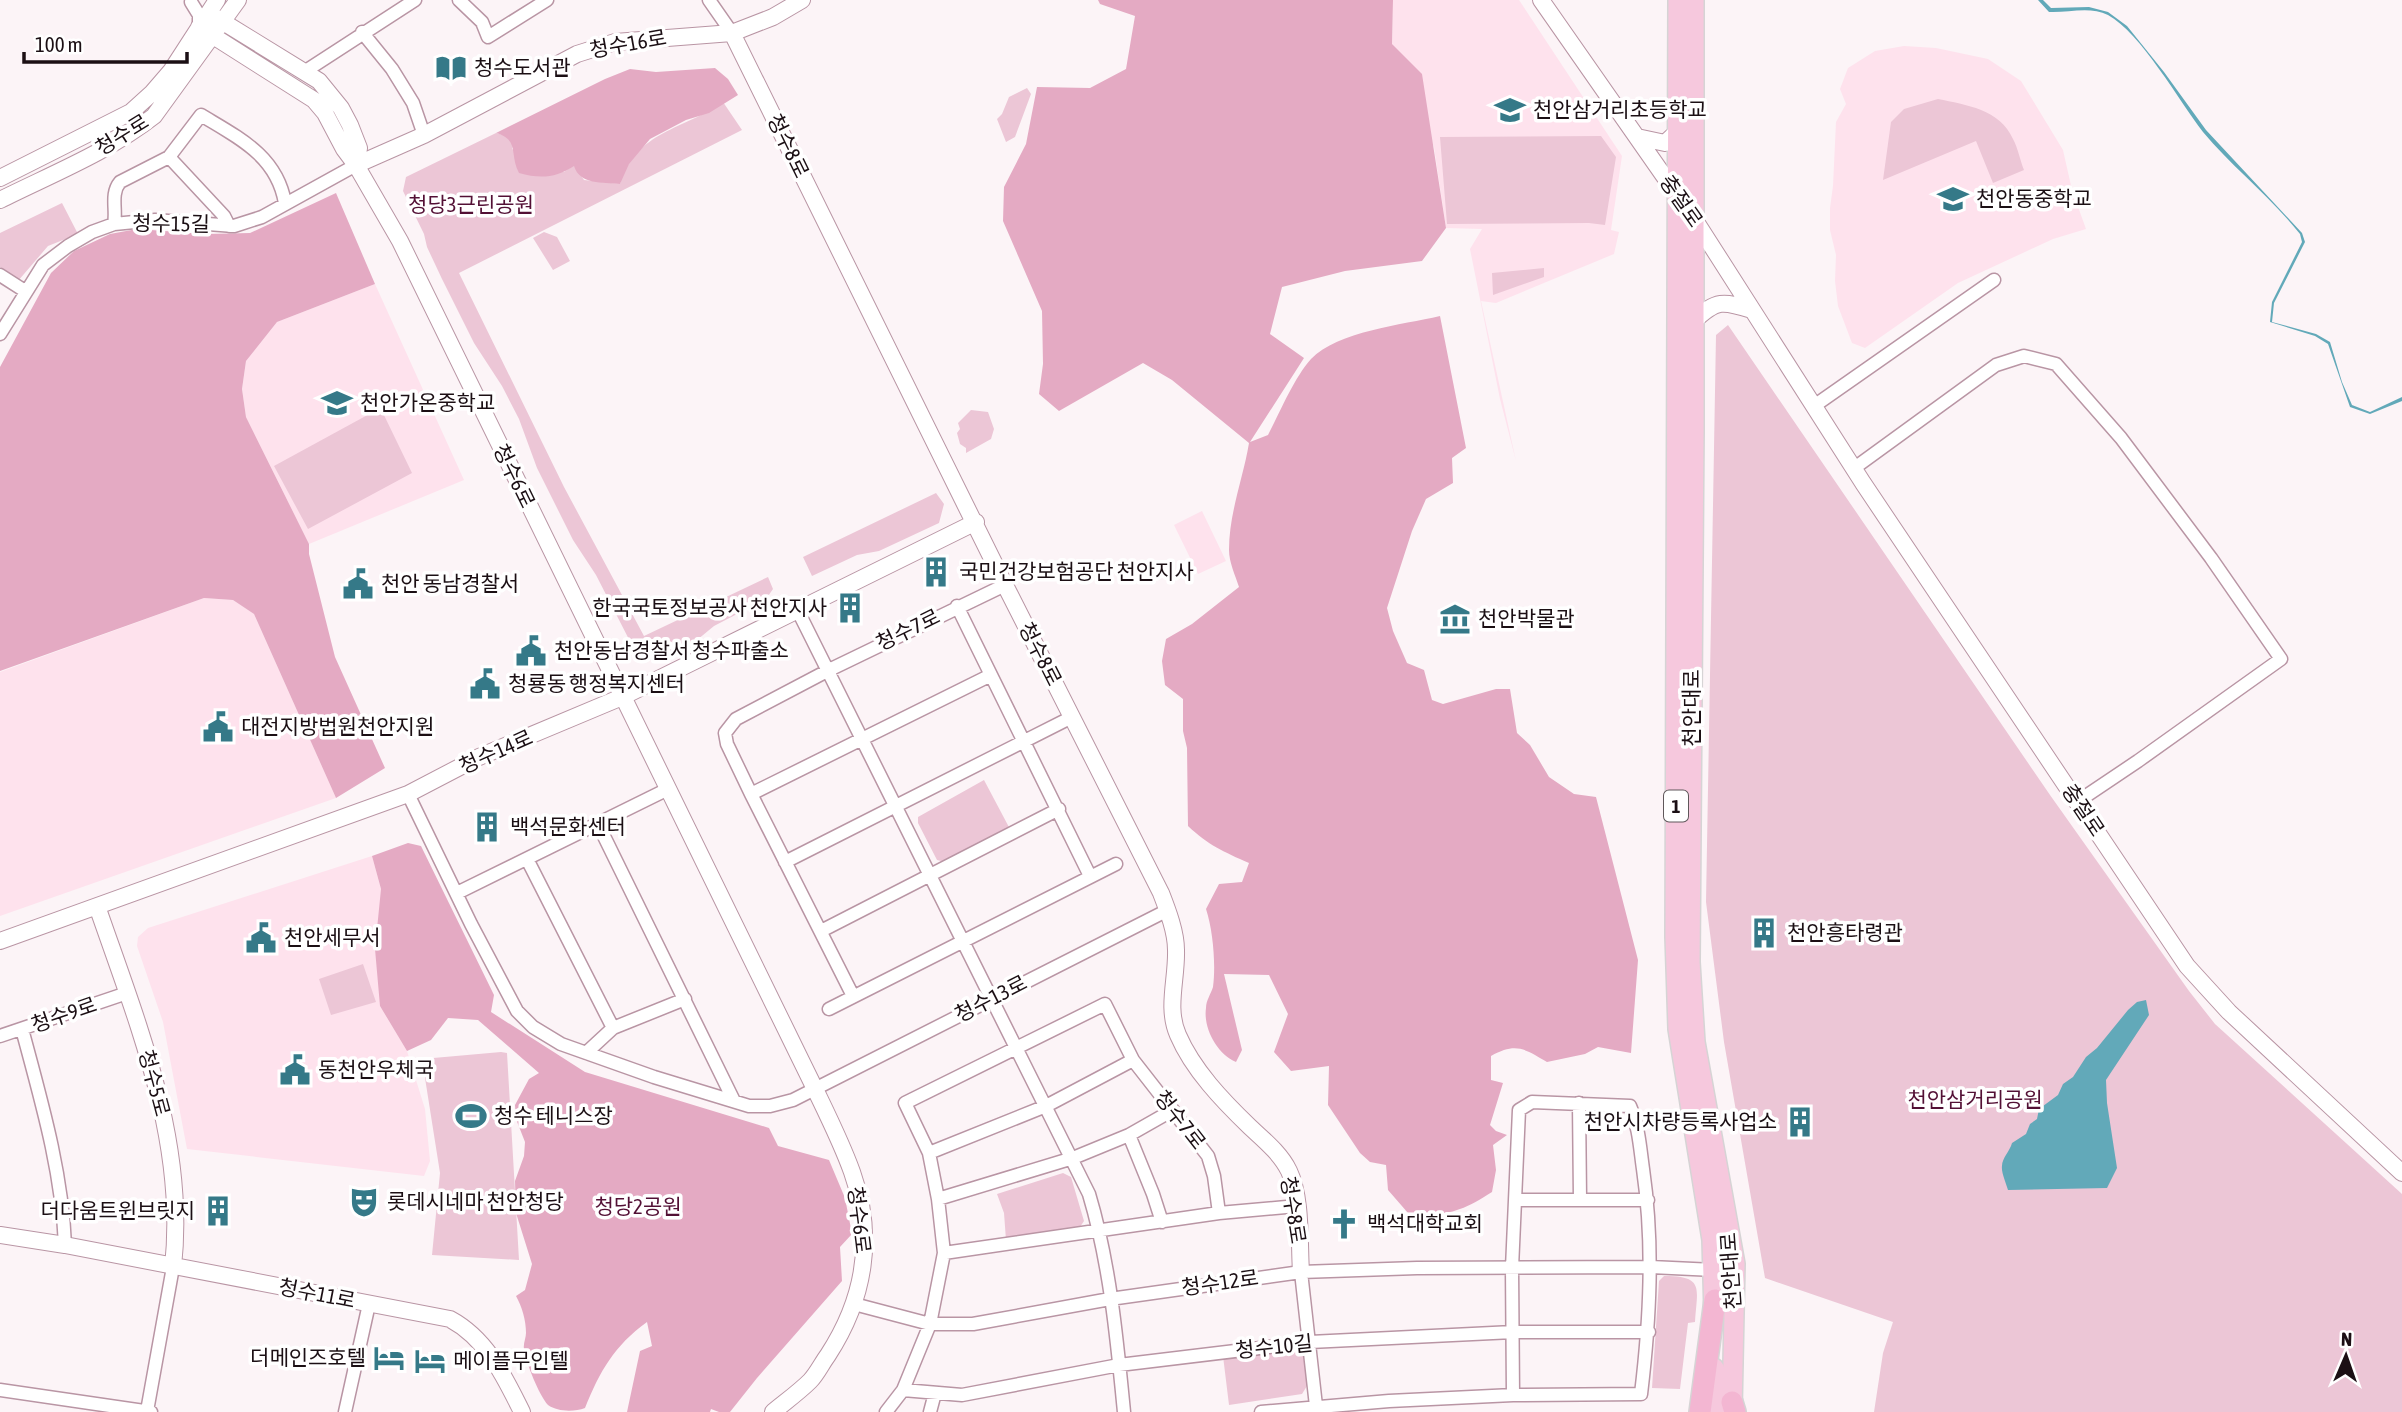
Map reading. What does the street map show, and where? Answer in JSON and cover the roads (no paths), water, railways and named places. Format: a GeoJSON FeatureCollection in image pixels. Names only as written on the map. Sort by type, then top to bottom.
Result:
{"type":"FeatureCollection","features":[{"type":"Feature","properties":{"kind":"highway"},"geometry":{"type":"LineString","coordinates":[[1699,1412],[1715,1300]]}},
{"type":"Feature","properties":{"kind":"main road","name":"천안대로"},"geometry":{"type":"LineString","coordinates":[[1678,0],[1675,924],[1678,1016],[1686,1085],[1712,1240],[1715,1300],[1713,1412]]}},
{"type":"Feature","properties":{"kind":"main road","name":"천안대로"},"geometry":{"type":"LineString","coordinates":[[1694,0],[1690,962],[1695,1042],[1735,1264],[1733,1409]]}},
{"type":"Feature","properties":{"kind":"street","name":"청수로"},"geometry":{"type":"LineString","coordinates":[[0,200],[136,130],[154,116],[238,0]]}},
{"type":"Feature","properties":{"kind":"street"},"geometry":{"type":"LineString","coordinates":[[304,72],[415,0]]}},
{"type":"Feature","properties":{"kind":"street"},"geometry":{"type":"LineString","coordinates":[[459,0],[482,22],[488,37],[547,0]]}},
{"type":"Feature","properties":{"kind":"street"},"geometry":{"type":"LineString","coordinates":[[709,0],[732,33]]}},
{"type":"Feature","properties":{"kind":"street","name":"청수16로"},"geometry":{"type":"LineString","coordinates":[[356,165],[424,135],[577,54],[615,43],[732,33],[773,18],[802,0]]}},
{"type":"Feature","properties":{"kind":"street","name":"충절로"},"geometry":{"type":"LineString","coordinates":[[1541,0],[1694,219],[1853,469],[2187,965],[2229,1012],[2402,1173]]}},
{"type":"Feature","properties":{"kind":"street"},"geometry":{"type":"LineString","coordinates":[[189,1],[199,15],[208,13]]}},
{"type":"Feature","properties":{"kind":"street","name":"청수로"},"geometry":{"type":"LineString","coordinates":[[0,178],[131,112],[171,71],[208,13]]}},
{"type":"Feature","properties":{"kind":"street","name":"청수6로"},"geometry":{"type":"LineString","coordinates":[[208,13],[218,29],[314,100],[325,113],[400,241],[815,1089],[852,1172],[865,1233],[864,1268],[854,1304],[836,1343],[811,1380],[773,1412]]}},
{"type":"Feature","properties":{"kind":"street","name":"청수6로"},"geometry":{"type":"LineString","coordinates":[[218,29],[318,81],[341,108],[359,148],[356,165]]}},
{"type":"Feature","properties":{"kind":"street"},"geometry":{"type":"LineString","coordinates":[[362,32],[392,69],[413,103],[424,135]]}},
{"type":"Feature","properties":{"kind":"street","name":"청수8로"},"geometry":{"type":"LineString","coordinates":[[732,33],[1168,910],[1177,948],[1172,1020],[1179,1037],[1189,1057],[1228,1105],[1277,1153],[1289,1171],[1297,1206],[1301,1272]]}},
{"type":"Feature","properties":{"kind":"street","name":"청수15길"},"geometry":{"type":"LineString","coordinates":[[114,224],[116,187],[120,182],[169,157],[201,115],[248,144],[264,158],[274,171],[283,191],[285,204]]}},
{"type":"Feature","properties":{"kind":"street"},"geometry":{"type":"LineString","coordinates":[[1637,137],[1665,143],[1679,130]]}},
{"type":"Feature","properties":{"kind":"street","name":"청수15길"},"geometry":{"type":"LineString","coordinates":[[169,157],[224,216],[229,226]]}},
{"type":"Feature","properties":{"kind":"street","name":"청수15길"},"geometry":{"type":"LineString","coordinates":[[0,334],[43,265],[92,232],[114,224],[155,220],[229,226],[262,217],[356,165]]}},
{"type":"Feature","properties":{"kind":"street"},"geometry":{"type":"LineString","coordinates":[[0,275],[25,291]]}},
{"type":"Feature","properties":{"kind":"street"},"geometry":{"type":"LineString","coordinates":[[1814,406],[1994,280]]}},
{"type":"Feature","properties":{"kind":"street"},"geometry":{"type":"LineString","coordinates":[[1694,321],[1707,308],[1722,302],[1752,310]]}},
{"type":"Feature","properties":{"kind":"street"},"geometry":{"type":"LineString","coordinates":[[1853,469],[1996,365],[2024,356],[2056,364],[2121,438],[2281,659],[2077,802]]}},
{"type":"Feature","properties":{"kind":"street","name":"청수14로"},"geometry":{"type":"LineString","coordinates":[[0,941],[408,794],[479,757],[622,698],[976,522]]}},
{"type":"Feature","properties":{"kind":"street"},"geometry":{"type":"LineString","coordinates":[[957,606],[1005,584]]}},
{"type":"Feature","properties":{"kind":"street","name":"청수7로"},"geometry":{"type":"LineString","coordinates":[[853,996],[751,794],[727,744],[725,733],[736,719],[829,670],[957,606],[1090,876]]}},
{"type":"Feature","properties":{"kind":"street"},"geometry":{"type":"LineString","coordinates":[[798,611],[1089,1194],[1110,1299],[1124,1412]]}},
{"type":"Feature","properties":{"kind":"street"},"geometry":{"type":"LineString","coordinates":[[751,794],[991,675]]}},
{"type":"Feature","properties":{"kind":"street"},"geometry":{"type":"LineString","coordinates":[[785,862],[1072,717]]}},
{"type":"Feature","properties":{"kind":"street"},"geometry":{"type":"LineString","coordinates":[[457,893],[668,789]]}},
{"type":"Feature","properties":{"kind":"street"},"geometry":{"type":"LineString","coordinates":[[408,794],[517,1011],[546,1036],[654,1077],[749,1106],[770,1106],[793,1100],[815,1089]]}},
{"type":"Feature","properties":{"kind":"street"},"geometry":{"type":"LineString","coordinates":[[821,931],[1059,809]]}},
{"type":"Feature","properties":{"kind":"street"},"geometry":{"type":"LineString","coordinates":[[598,824],[734,1101]]}},
{"type":"Feature","properties":{"kind":"street"},"geometry":{"type":"LineString","coordinates":[[527,859],[613,1028]]}},
{"type":"Feature","properties":{"kind":"street"},"geometry":{"type":"LineString","coordinates":[[829,1009],[1116,864]]}},
{"type":"Feature","properties":{"kind":"street","name":"청수5로"},"geometry":{"type":"LineString","coordinates":[[97,906],[151,1064],[164,1118],[174,1193],[176,1237],[173,1266]]}},
{"type":"Feature","properties":{"kind":"street","name":"청수13로"},"geometry":{"type":"LineString","coordinates":[[815,1089],[1168,910]]}},
{"type":"Feature","properties":{"kind":"street","name":"청수9로"},"geometry":{"type":"LineString","coordinates":[[0,1036],[127,993]]}},
{"type":"Feature","properties":{"kind":"street"},"geometry":{"type":"LineString","coordinates":[[586,1053],[613,1028],[685,999]]}},
{"type":"Feature","properties":{"kind":"street","name":"청수7로"},"geometry":{"type":"LineString","coordinates":[[1017,1048],[1104,1004],[1133,1060],[1208,1156],[1214,1176],[1219,1213]]}},
{"type":"Feature","properties":{"kind":"street"},"geometry":{"type":"LineString","coordinates":[[22,1029],[50,1132],[64,1212],[65,1245]]}},
{"type":"Feature","properties":{"kind":"street"},"geometry":{"type":"LineString","coordinates":[[886,1412],[903,1390],[930,1324],[944,1253],[929,1153],[905,1103],[1017,1048]]}},
{"type":"Feature","properties":{"kind":"street"},"geometry":{"type":"LineString","coordinates":[[929,1153],[1046,1106],[1133,1060]]}},
{"type":"Feature","properties":{"kind":"street"},"geometry":{"type":"LineString","coordinates":[[1261,1412],[1316,1406],[1513,1395],[1641,1394],[1649,1332],[1651,1267],[1648,1200],[1637,1127],[1630,1106],[1532,1102],[1519,1110],[1512,1268],[1513,1395]]}},
{"type":"Feature","properties":{"kind":"street"},"geometry":{"type":"LineString","coordinates":[[1579,1103],[1580,1199]]}},
{"type":"Feature","properties":{"kind":"street"},"geometry":{"type":"LineString","coordinates":[[938,1199],[1073,1158],[1129,1135],[1173,1110]]}},
{"type":"Feature","properties":{"kind":"street"},"geometry":{"type":"LineString","coordinates":[[1129,1135],[1162,1222]]}},
{"type":"Feature","properties":{"kind":"street"},"geometry":{"type":"LineString","coordinates":[[1516,1200],[1648,1200]]}},
{"type":"Feature","properties":{"kind":"street"},"geometry":{"type":"LineString","coordinates":[[944,1253],[1219,1213],[1297,1206]]}},
{"type":"Feature","properties":{"kind":"street","name":"청수11로"},"geometry":{"type":"LineString","coordinates":[[0,1236],[65,1245],[435,1315],[462,1325],[476,1336],[506,1378],[522,1412]]}},
{"type":"Feature","properties":{"kind":"street"},"geometry":{"type":"LineString","coordinates":[[0,1390],[149,1412],[173,1266]]}},
{"type":"Feature","properties":{"kind":"street","name":"청수12로"},"geometry":{"type":"LineString","coordinates":[[854,1304],[930,1324],[973,1324],[1110,1299],[1301,1272],[1651,1267],[1714,1270]]}},
{"type":"Feature","properties":{"kind":"street"},"geometry":{"type":"LineString","coordinates":[[1301,1272],[1316,1406]]}},
{"type":"Feature","properties":{"kind":"street"},"geometry":{"type":"LineString","coordinates":[[345,1412],[369,1304]]}},
{"type":"Feature","properties":{"kind":"street","name":"청수10길"},"geometry":{"type":"LineString","coordinates":[[903,1390],[962,1395],[1119,1365],[1310,1342],[1513,1332],[1649,1332]]}},
{"type":"Feature","properties":{"kind":"street"},"geometry":{"type":"LineString","coordinates":[[930,1412],[935,1393]]}},
{"type":"Feature","properties":{"kind":"water"},"geometry":{"type":"Polygon","coordinates":[[[2038,0],[2043,0],[2051,8],[2089,7],[2108,12],[2127,26],[2206,130],[2302,233],[2305,242],[2274,303],[2272,322],[2316,334],[2330,342],[2352,405],[2370,412],[2402,397],[2402,401],[2370,414],[2350,407],[2328,344],[2315,336],[2270,322],[2272,302],[2302,242],[2300,234],[2203,132],[2133,37],[2121,24],[2101,12],[2049,12],[2038,0]]]}},
{"type":"Feature","properties":{"kind":"water"},"geometry":{"type":"Polygon","coordinates":[[[2146,1000],[2149,1015],[2106,1080],[2117,1168],[2107,1188],[2008,1190],[2002,1166],[2012,1143],[2026,1134],[2030,1124],[2037,1119],[2039,1109],[2058,1095],[2063,1084],[2073,1077],[2086,1057],[2097,1048],[2128,1010],[2137,1002],[2146,1000]]]}},
{"type":"Feature","properties":{"kind":"place","name":"청수도서관"},"geometry":{"type":"Point","coordinates":[451,68]}},
{"type":"Feature","properties":{"kind":"place","name":"천안삼거리초등학교"},"geometry":{"type":"Point","coordinates":[1510,110]}},
{"type":"Feature","properties":{"kind":"place","name":"천안동중학교"},"geometry":{"type":"Point","coordinates":[1953,199]}},
{"type":"Feature","properties":{"kind":"place","name":"천안가온중학교"},"geometry":{"type":"Point","coordinates":[337,403]}},
{"type":"Feature","properties":{"kind":"place","name":"국민건강보험공단 천안지사"},"geometry":{"type":"Point","coordinates":[936,572]}},
{"type":"Feature","properties":{"kind":"place","name":"천안 동남경찰서"},"geometry":{"type":"Point","coordinates":[358,584]}},
{"type":"Feature","properties":{"kind":"place","name":"한국국토정보공사 천안지사"},"geometry":{"type":"Point","coordinates":[850,608]}},
{"type":"Feature","properties":{"kind":"place","name":"천안박물관"},"geometry":{"type":"Point","coordinates":[1455,619]}},
{"type":"Feature","properties":{"kind":"place","name":"천안동남경찰서 청수파출소"},"geometry":{"type":"Point","coordinates":[531,651]}},
{"type":"Feature","properties":{"kind":"place","name":"청룡동 행정복지센터"},"geometry":{"type":"Point","coordinates":[485,684]}},
{"type":"Feature","properties":{"kind":"place","name":"대전지방법원천안지원"},"geometry":{"type":"Point","coordinates":[218,727]}},
{"type":"Feature","properties":{"kind":"place","name":"백석문화센터"},"geometry":{"type":"Point","coordinates":[487,827]}},
{"type":"Feature","properties":{"kind":"place","name":"천안흥타령관"},"geometry":{"type":"Point","coordinates":[1764,933]}},
{"type":"Feature","properties":{"kind":"place","name":"천안세무서"},"geometry":{"type":"Point","coordinates":[261,938]}},
{"type":"Feature","properties":{"kind":"place","name":"동천안우체국"},"geometry":{"type":"Point","coordinates":[295,1070]}},
{"type":"Feature","properties":{"kind":"place","name":"청수 테니스장"},"geometry":{"type":"Point","coordinates":[471,1116]}},
{"type":"Feature","properties":{"kind":"place","name":"천안시차량등록사업소"},"geometry":{"type":"Point","coordinates":[1800,1122]}},
{"type":"Feature","properties":{"kind":"place","name":"롯데시네마 천안청당"},"geometry":{"type":"Point","coordinates":[364,1202]}},
{"type":"Feature","properties":{"kind":"place","name":"더다움트윈브릿지"},"geometry":{"type":"Point","coordinates":[218,1211]}},
{"type":"Feature","properties":{"kind":"place","name":"백석대학교회"},"geometry":{"type":"Point","coordinates":[1344,1224]}},
{"type":"Feature","properties":{"kind":"place","name":"더메인즈호텔"},"geometry":{"type":"Point","coordinates":[389,1358]}},
{"type":"Feature","properties":{"kind":"place","name":"메이플무인텔"},"geometry":{"type":"Point","coordinates":[430,1361]}},
{"type":"Feature","properties":{"kind":"park label","name":"청당3근린공원"},"geometry":{"type":"Point","coordinates":[471,205]}},
{"type":"Feature","properties":{"kind":"park label","name":"천안삼거리공원"},"geometry":{"type":"Point","coordinates":[1975,1100]}},
{"type":"Feature","properties":{"kind":"park label","name":"청당2공원"},"geometry":{"type":"Point","coordinates":[638,1207]}}]}
